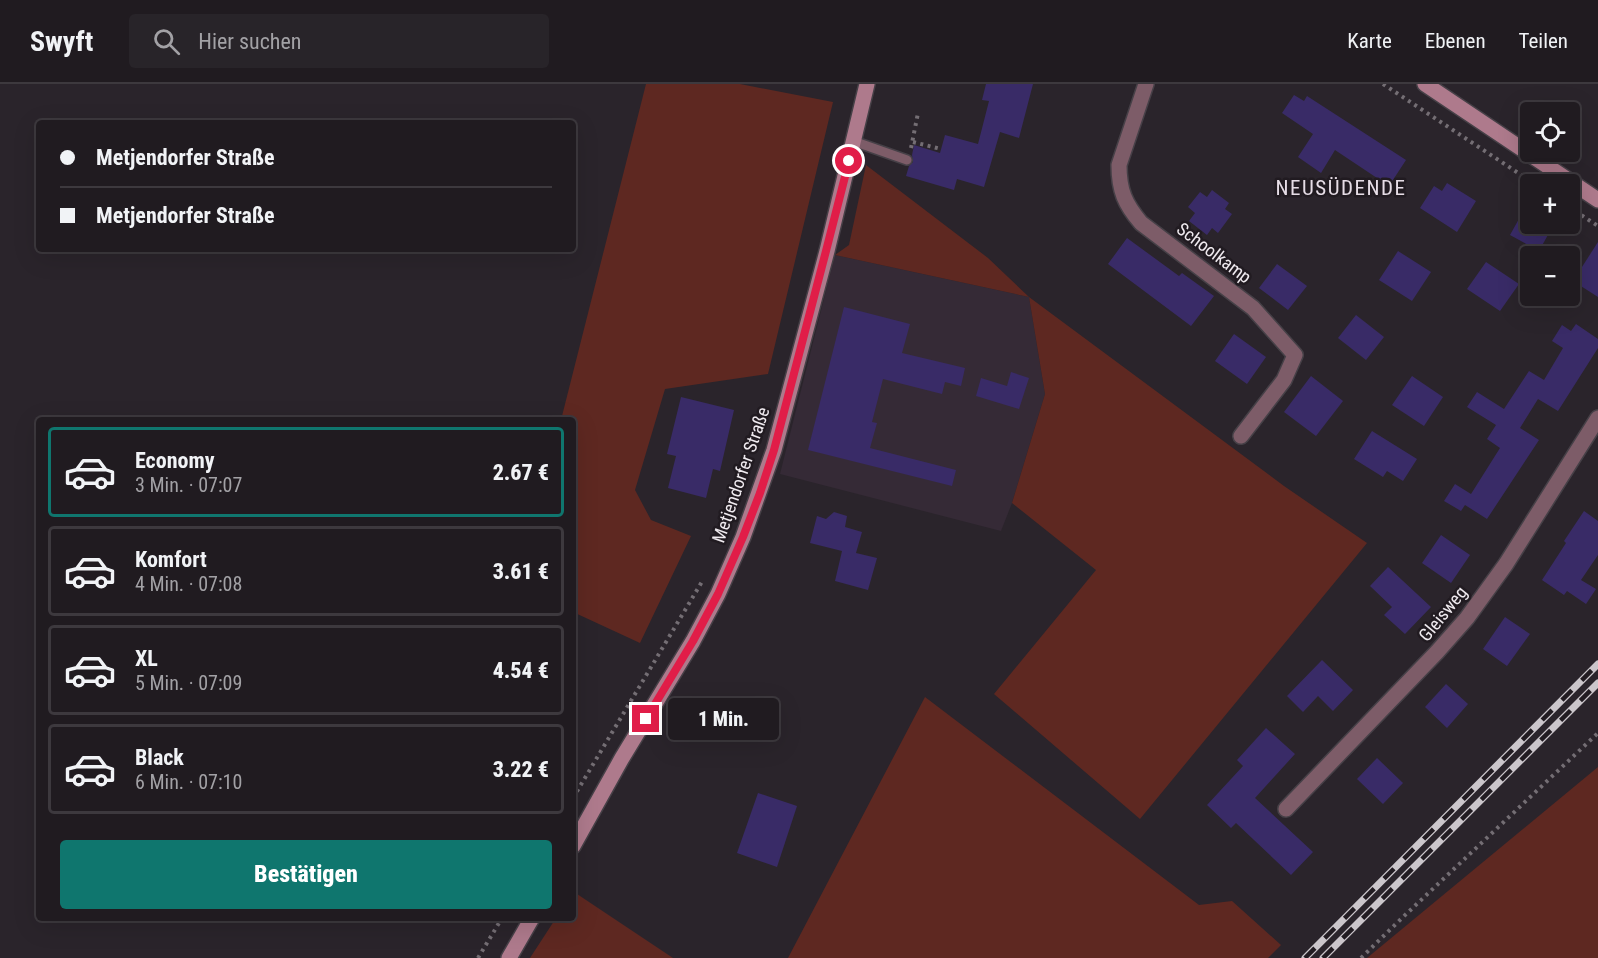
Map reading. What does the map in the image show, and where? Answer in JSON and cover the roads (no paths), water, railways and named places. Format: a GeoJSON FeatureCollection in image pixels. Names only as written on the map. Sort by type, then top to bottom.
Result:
{"type":"FeatureCollection","features":[{"type":"Feature","properties":{"kind":"street","name":"Metjendorfer Straße"},"geometry":{"type":"LineString","coordinates":[[576,841],[622,758],[693,641],[718,594],[743,537],[774,450],[867,84]]}},
{"type":"Feature","properties":{"kind":"street","name":"Schoolkamp"},"geometry":{"type":"LineString","coordinates":[[1146,84],[1119,165],[1122,194],[1129,208],[1142,223],[1253,308],[1295,355],[1284,380],[1241,436]]}},
{"type":"Feature","properties":{"kind":"street"},"geometry":{"type":"LineString","coordinates":[[1425,84],[1598,200]]}},
{"type":"Feature","properties":{"kind":"street","name":"Gleisweg"},"geometry":{"type":"LineString","coordinates":[[1286,809],[1429,661],[1467,618],[1506,564],[1598,418]]}},
{"type":"Feature","properties":{"kind":"street"},"geometry":{"type":"LineString","coordinates":[[510,958],[530,921]]}},
{"type":"Feature","properties":{"kind":"lane"},"geometry":{"type":"LineString","coordinates":[[853,141],[907,160]]}},
{"type":"Feature","properties":{"kind":"railway"},"geometry":{"type":"LineString","coordinates":[[1305,958],[1598,664]]}},
{"type":"Feature","properties":{"kind":"railway"},"geometry":{"type":"LineString","coordinates":[[1323,958],[1598,683]]}},
{"type":"Feature","properties":{"kind":"district","name":"NEUSÜDENDE"},"geometry":{"type":"Point","coordinates":[1341,188]}}]}
